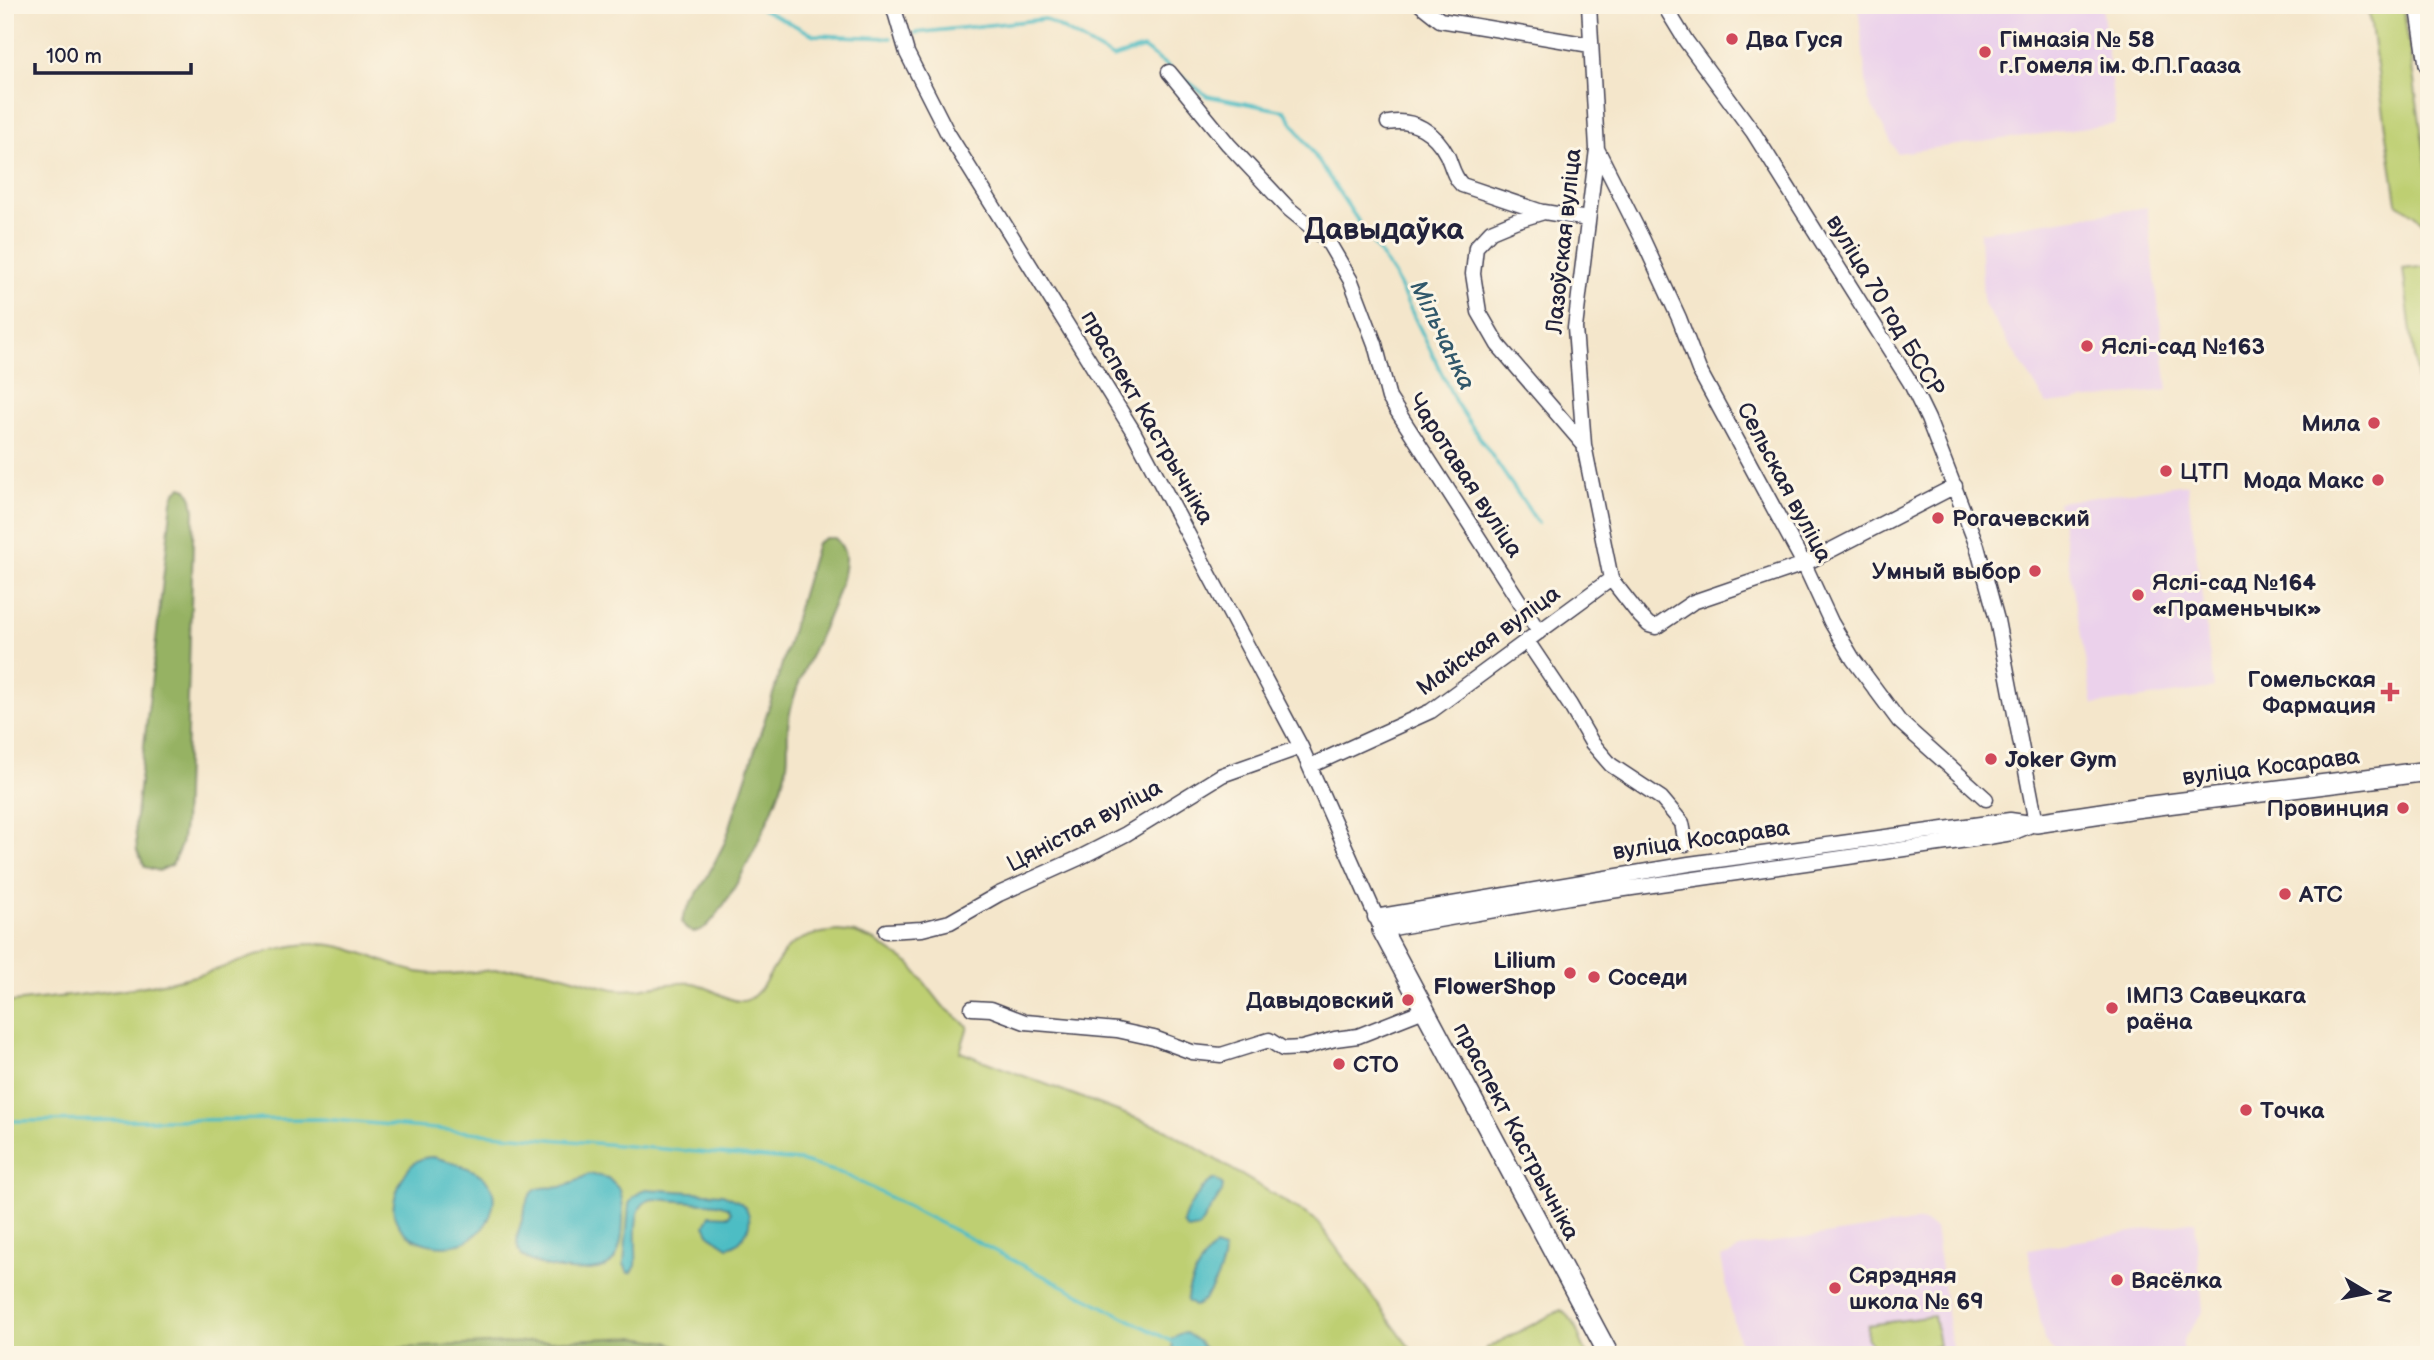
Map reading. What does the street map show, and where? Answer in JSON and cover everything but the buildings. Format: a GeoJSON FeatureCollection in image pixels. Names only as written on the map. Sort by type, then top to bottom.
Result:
{"type":"FeatureCollection","features":[{"type":"Feature","properties":{"kind":"main road"},"geometry":{"type":"LineString","coordinates":[[2420,5],[2429,64]]}},
{"type":"Feature","properties":{"kind":"main road","name":"вуліца Косарава"},"geometry":{"type":"LineString","coordinates":[[2036,823],[2429,771]]}},
{"type":"Feature","properties":{"kind":"main road","name":"праспект Кастрычніка"},"geometry":{"type":"LineString","coordinates":[[1379,923],[1609,1355]]}},
{"type":"Feature","properties":{"kind":"street","name":"праспект Кастрычніка"},"geometry":{"type":"LineString","coordinates":[[892,5],[907,53],[947,132],[1133,431],[1301,747],[1379,923]]}},
{"type":"Feature","properties":{"kind":"street"},"geometry":{"type":"LineString","coordinates":[[1421,5],[1440,20],[1590,45]]}},
{"type":"Feature","properties":{"kind":"street","name":"Лазоўская вуліца"},"geometry":{"type":"LineString","coordinates":[[1589,5],[1597,149],[1574,328],[1584,445],[1611,579],[1640,616],[1649,625],[1656,627],[1693,602],[1804,564]]}},
{"type":"Feature","properties":{"kind":"street","name":"вуліца 70 год БССР"},"geometry":{"type":"LineString","coordinates":[[1664,5],[1686,41],[1753,132],[1910,382],[1928,419],[1973,533],[1997,620],[2036,823]]}},
{"type":"Feature","properties":{"kind":"street","name":"Чаротавая вуліца"},"geometry":{"type":"LineString","coordinates":[[1169,72],[1228,144],[1289,209],[1327,240],[1351,281],[1375,344],[1389,398],[1443,478],[1539,632]]}},
{"type":"Feature","properties":{"kind":"street"},"geometry":{"type":"LineString","coordinates":[[1388,124],[1403,120],[1416,124],[1428,133],[1446,153],[1455,178],[1462,185],[1544,212],[1588,219]]}},
{"type":"Feature","properties":{"kind":"street","name":"Сельская вуліца"},"geometry":{"type":"LineString","coordinates":[[1597,149],[1643,240],[1679,318],[1699,370],[1853,659],[1899,721],[1986,799]]}},
{"type":"Feature","properties":{"kind":"street"},"geometry":{"type":"LineString","coordinates":[[1544,212],[1515,220],[1491,231],[1476,247],[1473,274],[1479,312],[1498,345],[1584,445]]}},
{"type":"Feature","properties":{"kind":"street"},"geometry":{"type":"LineString","coordinates":[[1804,564],[1955,486]]}},
{"type":"Feature","properties":{"kind":"street","name":"Майская вуліца"},"geometry":{"type":"LineString","coordinates":[[1310,766],[1431,711],[1611,579]]}},
{"type":"Feature","properties":{"kind":"street"},"geometry":{"type":"LineString","coordinates":[[1527,642],[1592,743],[1611,765],[1661,799],[1682,823],[1686,844]]}},
{"type":"Feature","properties":{"kind":"street","name":"Цяністая вуліца"},"geometry":{"type":"LineString","coordinates":[[886,931],[922,929],[950,922],[999,894],[1126,834],[1222,775],[1301,747]]}},
{"type":"Feature","properties":{"kind":"street","name":"вуліца Косарава"},"geometry":{"type":"LineString","coordinates":[[1379,923],[1987,837],[2036,823]]}},
{"type":"Feature","properties":{"kind":"street"},"geometry":{"type":"LineString","coordinates":[[972,1008],[990,1009],[1025,1022],[1116,1030],[1154,1038],[1192,1052],[1222,1055],[1269,1040],[1283,1049],[1302,1048],[1358,1036],[1424,1010]]}},
{"type":"Feature","properties":{"kind":"shaded area","name":"Гімназія № 58 г.Гомеля ім. Ф.П.Гааза"},"geometry":{"type":"Polygon","coordinates":[[[1858,5],[2102,5],[2116,124],[1897,153],[1868,99],[1858,5]]]}},
{"type":"Feature","properties":{"kind":"shaded area","name":"Яслі-сад №163"},"geometry":{"type":"Polygon","coordinates":[[[2147,207],[2168,390],[2047,404],[1983,303],[1980,232],[2147,207]]]}},
{"type":"Feature","properties":{"kind":"shaded area","name":"Яслі-сад №164 «Праменьчык»"},"geometry":{"type":"Polygon","coordinates":[[[2187,484],[2214,688],[2093,705],[2058,502],[2187,484]]]}},
{"type":"Feature","properties":{"kind":"shaded area","name":"Сярэдняя школа № 69"},"geometry":{"type":"Polygon","coordinates":[[[1921,1221],[1935,1228],[1953,1355],[1743,1355],[1721,1257],[1730,1255],[1741,1247],[1921,1221]]]}},
{"type":"Feature","properties":{"kind":"shaded area","name":"Вясёлка"},"geometry":{"type":"Polygon","coordinates":[[[2195,1221],[2203,1311],[2183,1340],[2183,1355],[2057,1355],[2044,1340],[2028,1250],[2195,1221]]]}},
{"type":"Feature","properties":{"kind":"green space"},"geometry":{"type":"Polygon","coordinates":[[[2368,5],[2403,5],[2429,183],[2429,228],[2397,203],[2368,5]]]}},
{"type":"Feature","properties":{"kind":"green space"},"geometry":{"type":"Polygon","coordinates":[[[2429,266],[2429,473],[2403,269],[2429,266]]]}},
{"type":"Feature","properties":{"kind":"green space"},"geometry":{"type":"Polygon","coordinates":[[[181,487],[187,489],[194,510],[184,825],[181,845],[172,865],[159,871],[145,867],[137,851],[135,824],[172,501],[175,492],[181,487]]]}},
{"type":"Feature","properties":{"kind":"green space"},"geometry":{"type":"Polygon","coordinates":[[[826,538],[835,538],[842,546],[845,556],[844,570],[834,603],[793,701],[788,727],[788,759],[776,801],[727,900],[703,929],[693,932],[686,929],[682,922],[684,914],[725,842],[775,688],[817,543],[826,538]]]}},
{"type":"Feature","properties":{"kind":"green space"},"geometry":{"type":"Polygon","coordinates":[[[838,931],[855,933],[875,941],[910,964],[943,1006],[968,1026],[960,1052],[1165,1129],[1316,1220],[1415,1355],[5,1355],[5,1003],[151,985],[199,975],[274,950],[304,944],[333,945],[393,965],[432,974],[532,969],[624,990],[693,983],[742,1001],[749,999],[762,987],[789,947],[813,935],[838,931]]]}},
{"type":"Feature","properties":{"kind":"green space"},"geometry":{"type":"Polygon","coordinates":[[[1561,1310],[1573,1321],[1587,1355],[1483,1355],[1487,1348],[1561,1310]]]}},
{"type":"Feature","properties":{"kind":"green space"},"geometry":{"type":"Polygon","coordinates":[[[1934,1316],[1939,1346],[1884,1355],[1867,1339],[1868,1325],[1934,1316]]]}},
{"type":"Feature","properties":{"kind":"green space"},"geometry":{"type":"Polygon","coordinates":[[[635,1337],[668,1342],[697,1355],[249,1355],[635,1337]]]}},
{"type":"Feature","properties":{"kind":"water"},"geometry":{"type":"Polygon","coordinates":[[[433,1157],[476,1172],[491,1187],[494,1197],[489,1219],[478,1233],[461,1243],[439,1246],[417,1240],[400,1227],[395,1218],[394,1204],[398,1187],[407,1171],[417,1161],[433,1157]]]}},
{"type":"Feature","properties":{"kind":"water"},"geometry":{"type":"Polygon","coordinates":[[[590,1174],[608,1178],[620,1190],[623,1228],[616,1257],[611,1263],[592,1270],[564,1270],[526,1258],[520,1252],[517,1241],[531,1194],[540,1188],[565,1186],[590,1174]]]}},
{"type":"Feature","properties":{"kind":"water"},"geometry":{"type":"Polygon","coordinates":[[[1215,1179],[1223,1185],[1222,1192],[1198,1228],[1188,1230],[1183,1223],[1187,1211],[1200,1192],[1215,1179]]]}},
{"type":"Feature","properties":{"kind":"water"},"geometry":{"type":"Polygon","coordinates":[[[645,1189],[722,1194],[730,1197],[741,1203],[747,1211],[748,1230],[740,1241],[728,1247],[710,1235],[705,1225],[710,1215],[729,1216],[731,1212],[728,1207],[654,1199],[640,1208],[637,1216],[636,1266],[628,1273],[624,1264],[629,1204],[633,1197],[645,1189]]]}},
{"type":"Feature","properties":{"kind":"water"},"geometry":{"type":"Polygon","coordinates":[[[1215,1247],[1223,1250],[1219,1273],[1205,1298],[1194,1306],[1187,1301],[1189,1288],[1201,1264],[1215,1247]]]}},
{"type":"Feature","properties":{"kind":"water"},"geometry":{"type":"Polygon","coordinates":[[[1186,1333],[1198,1341],[1210,1355],[1177,1355],[1173,1350],[1172,1339],[1186,1333]]]}},
{"type":"Feature","properties":{"kind":"waterway","name":"Мільчанка"},"geometry":{"type":"LineString","coordinates":[[754,5],[814,35],[891,38]]}},
{"type":"Feature","properties":{"kind":"waterway","name":"Мільчанка"},"geometry":{"type":"LineString","coordinates":[[915,33],[1045,19],[1113,58],[1143,48],[1170,68]]}},
{"type":"Feature","properties":{"kind":"waterway","name":"Мільчанка"},"geometry":{"type":"LineString","coordinates":[[1179,75],[1207,96],[1285,111],[1394,275],[1456,403],[1538,523]]}},
{"type":"Feature","properties":{"kind":"waterway"},"geometry":{"type":"LineString","coordinates":[[5,1121],[322,1119],[800,1161],[844,1174],[1173,1342]]}},
{"type":"Feature","properties":{"kind":"place","name":"Два Гуся"},"geometry":{"type":"Point","coordinates":[1732,39]}},
{"type":"Feature","properties":{"kind":"place","name":"Гімназія № 58 г.Гомеля ім. Ф.П.Гааза"},"geometry":{"type":"Point","coordinates":[1985,52]}},
{"type":"Feature","properties":{"kind":"place","name":"Яслі-сад №163"},"geometry":{"type":"Point","coordinates":[2087,346]}},
{"type":"Feature","properties":{"kind":"place","name":"Мила"},"geometry":{"type":"Point","coordinates":[2374,423]}},
{"type":"Feature","properties":{"kind":"place","name":"ЦТП"},"geometry":{"type":"Point","coordinates":[2166,471]}},
{"type":"Feature","properties":{"kind":"place","name":"Мода Макс"},"geometry":{"type":"Point","coordinates":[2378,480]}},
{"type":"Feature","properties":{"kind":"place","name":"Рогачевский"},"geometry":{"type":"Point","coordinates":[1938,518]}},
{"type":"Feature","properties":{"kind":"place","name":"Умный выбор"},"geometry":{"type":"Point","coordinates":[2035,571]}},
{"type":"Feature","properties":{"kind":"place","name":"Яслі-сад №164 «Праменьчык»"},"geometry":{"type":"Point","coordinates":[2138,595]}},
{"type":"Feature","properties":{"kind":"place","name":"Гомельская Фармация"},"geometry":{"type":"Point","coordinates":[2390,692]}},
{"type":"Feature","properties":{"kind":"place","name":"Joker Gym"},"geometry":{"type":"Point","coordinates":[1991,759]}},
{"type":"Feature","properties":{"kind":"place","name":"Провинция"},"geometry":{"type":"Point","coordinates":[2403,808]}},
{"type":"Feature","properties":{"kind":"place","name":"АТС"},"geometry":{"type":"Point","coordinates":[2285,894]}},
{"type":"Feature","properties":{"kind":"place","name":"Lilium FlowerShop"},"geometry":{"type":"Point","coordinates":[1570,973]}},
{"type":"Feature","properties":{"kind":"place","name":"Соседи"},"geometry":{"type":"Point","coordinates":[1594,977]}},
{"type":"Feature","properties":{"kind":"place","name":"Давыдовский"},"geometry":{"type":"Point","coordinates":[1408,1000]}},
{"type":"Feature","properties":{"kind":"place","name":"ІМПЗ Савецкага раёна"},"geometry":{"type":"Point","coordinates":[2112,1008]}},
{"type":"Feature","properties":{"kind":"place","name":"СТО"},"geometry":{"type":"Point","coordinates":[1339,1064]}},
{"type":"Feature","properties":{"kind":"place","name":"Точка"},"geometry":{"type":"Point","coordinates":[2246,1110]}},
{"type":"Feature","properties":{"kind":"place","name":"Вясёлка"},"geometry":{"type":"Point","coordinates":[2117,1280]}},
{"type":"Feature","properties":{"kind":"place","name":"Сярэдняя школа № 69"},"geometry":{"type":"Point","coordinates":[1835,1288]}},
{"type":"Feature","properties":{"kind":"district","name":"Давыдаўка"},"geometry":{"type":"Point","coordinates":[1384,229]}}]}
